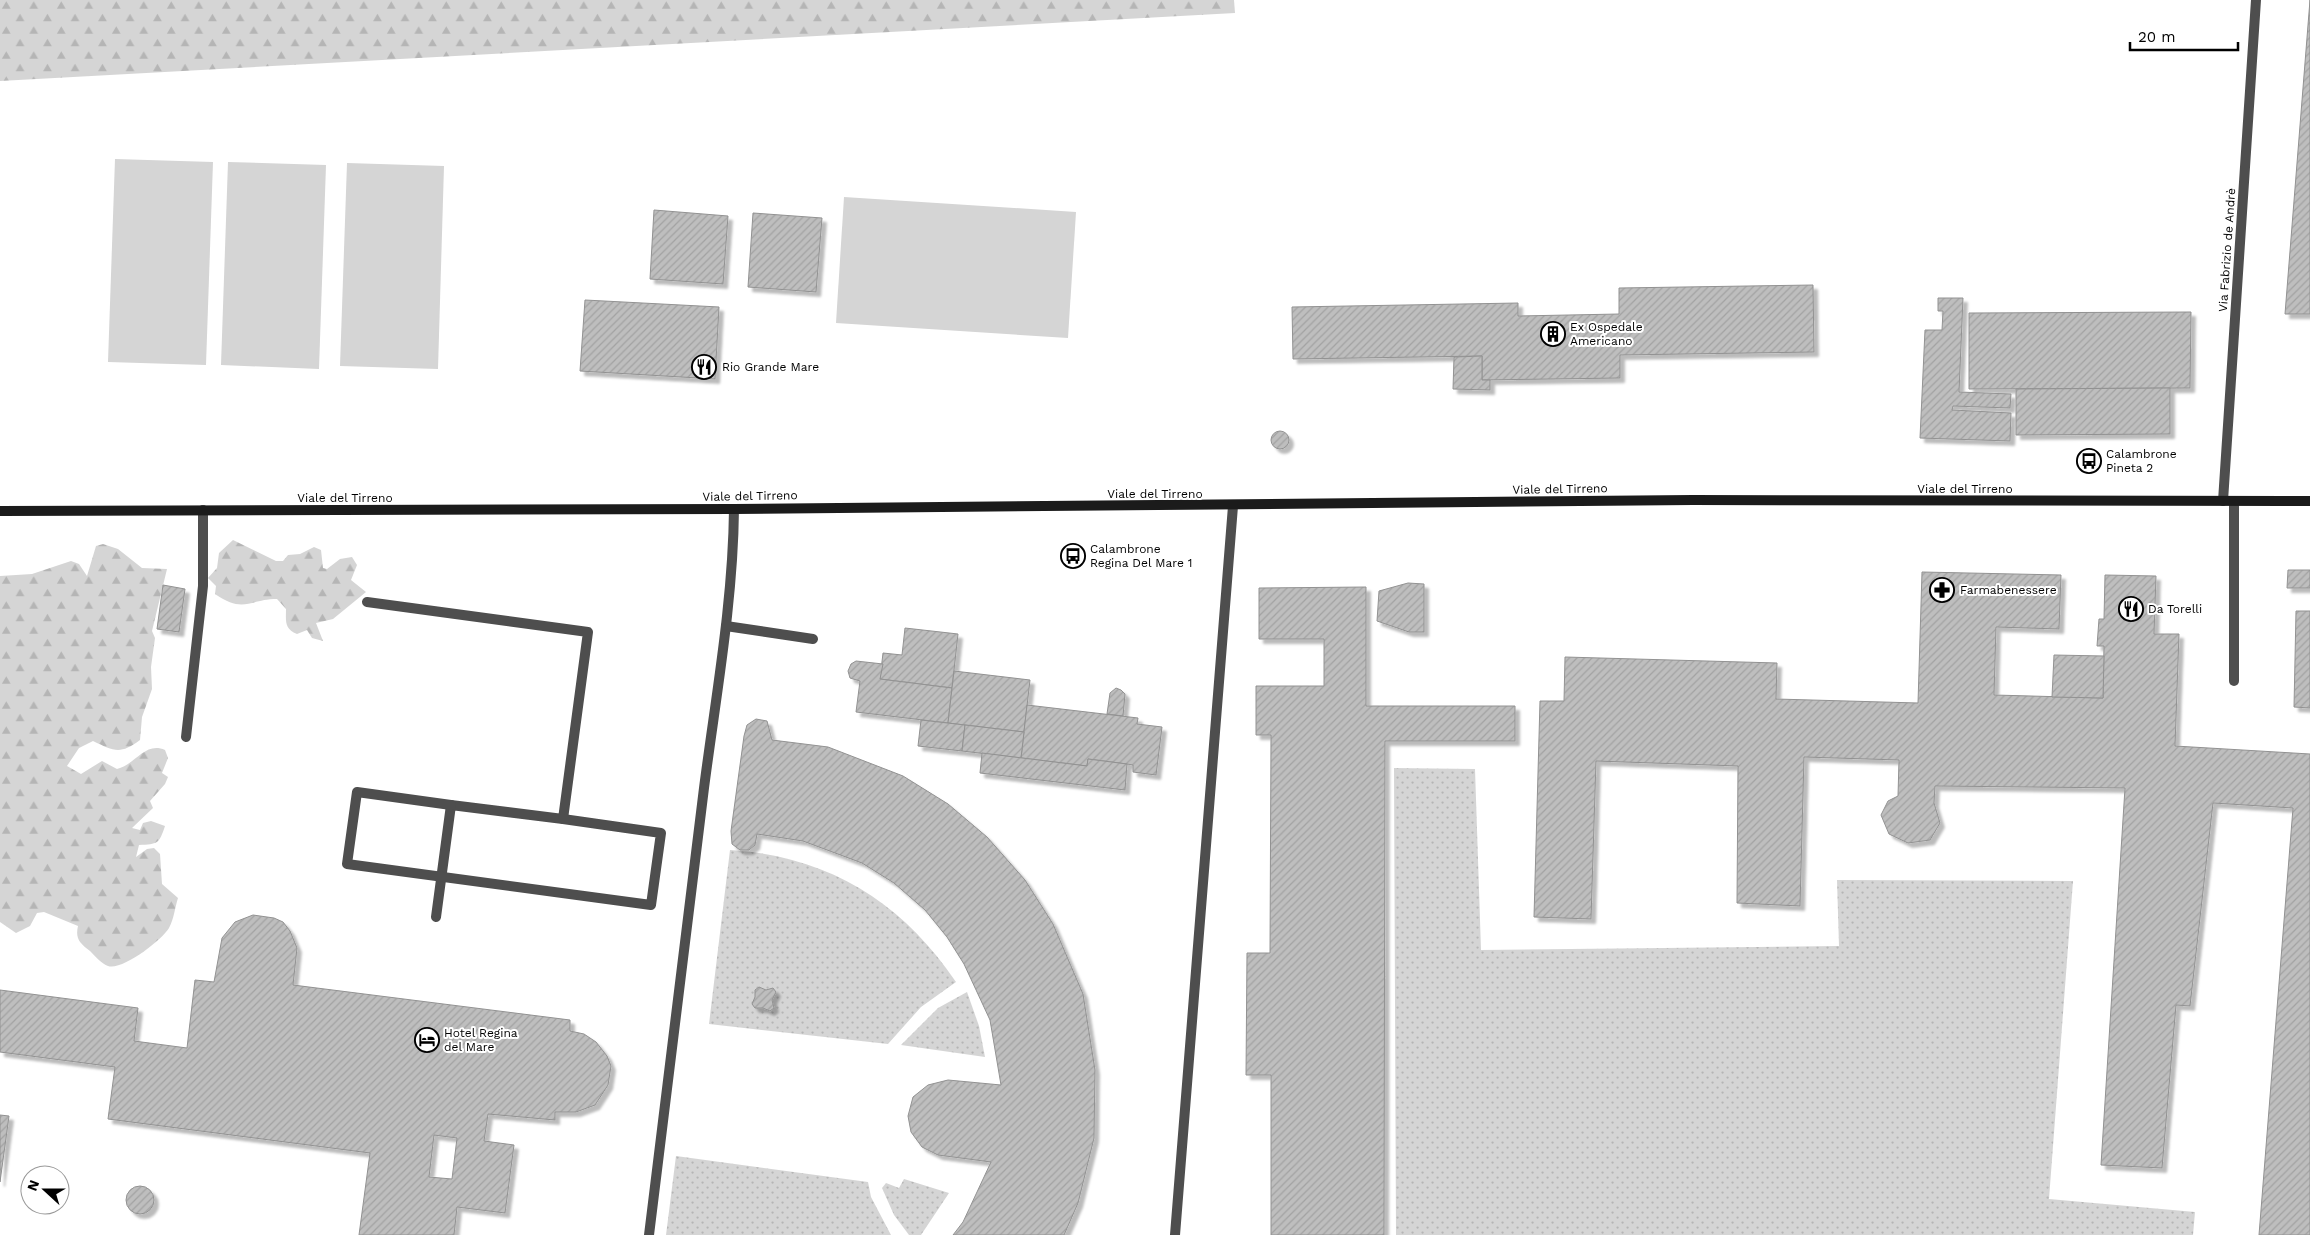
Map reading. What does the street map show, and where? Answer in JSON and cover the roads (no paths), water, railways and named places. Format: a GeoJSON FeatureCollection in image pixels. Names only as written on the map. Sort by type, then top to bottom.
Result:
{"type":"FeatureCollection","features":[{"type":"Feature","properties":{"kind":"main road","name":"Viale del Tirreno"},"geometry":{"type":"LineString","coordinates":[[0,511],[1233,506],[1693,500],[2310,501]]}},
{"type":"Feature","properties":{"kind":"street","name":"Via Fabrizio de Andrè"},"geometry":{"type":"LineString","coordinates":[[2223,501],[2256,0]]}},
{"type":"Feature","properties":{"kind":"street"},"geometry":{"type":"LineString","coordinates":[[2234,501],[2234,681]]}},
{"type":"Feature","properties":{"kind":"street"},"geometry":{"type":"LineString","coordinates":[[1175,1235],[1233,506]]}},
{"type":"Feature","properties":{"kind":"street"},"geometry":{"type":"LineString","coordinates":[[649,1235],[704,788],[726,626],[734,552],[734,509]]}},
{"type":"Feature","properties":{"kind":"street"},"geometry":{"type":"LineString","coordinates":[[186,737],[203,586],[203,510]]}},
{"type":"Feature","properties":{"kind":"street"},"geometry":{"type":"LineString","coordinates":[[367,602],[588,632],[563,819]]}},
{"type":"Feature","properties":{"kind":"street"},"geometry":{"type":"LineString","coordinates":[[726,626],[813,639]]}},
{"type":"Feature","properties":{"kind":"street"},"geometry":{"type":"LineString","coordinates":[[357,792],[451,804],[661,833],[651,905],[347,864],[357,792]]}},
{"type":"Feature","properties":{"kind":"street"},"geometry":{"type":"LineString","coordinates":[[436,917],[451,804]]}},
{"type":"Feature","properties":{"kind":"place","name":"Ex Ospedale Americano"},"geometry":{"type":"Point","coordinates":[1553,334]}},
{"type":"Feature","properties":{"kind":"place","name":"Rio Grande Mare"},"geometry":{"type":"Point","coordinates":[704,367]}},
{"type":"Feature","properties":{"kind":"place","name":"Calambrone Pineta 2"},"geometry":{"type":"Point","coordinates":[2089,461]}},
{"type":"Feature","properties":{"kind":"place","name":"Calambrone Regina Del Mare 1"},"geometry":{"type":"Point","coordinates":[1073,556]}},
{"type":"Feature","properties":{"kind":"place","name":"Farmabenessere"},"geometry":{"type":"Point","coordinates":[1942,590]}},
{"type":"Feature","properties":{"kind":"place","name":"Da Torelli"},"geometry":{"type":"Point","coordinates":[2131,609]}},
{"type":"Feature","properties":{"kind":"place","name":"Hotel Regina del Mare"},"geometry":{"type":"Point","coordinates":[427,1040]}}]}
